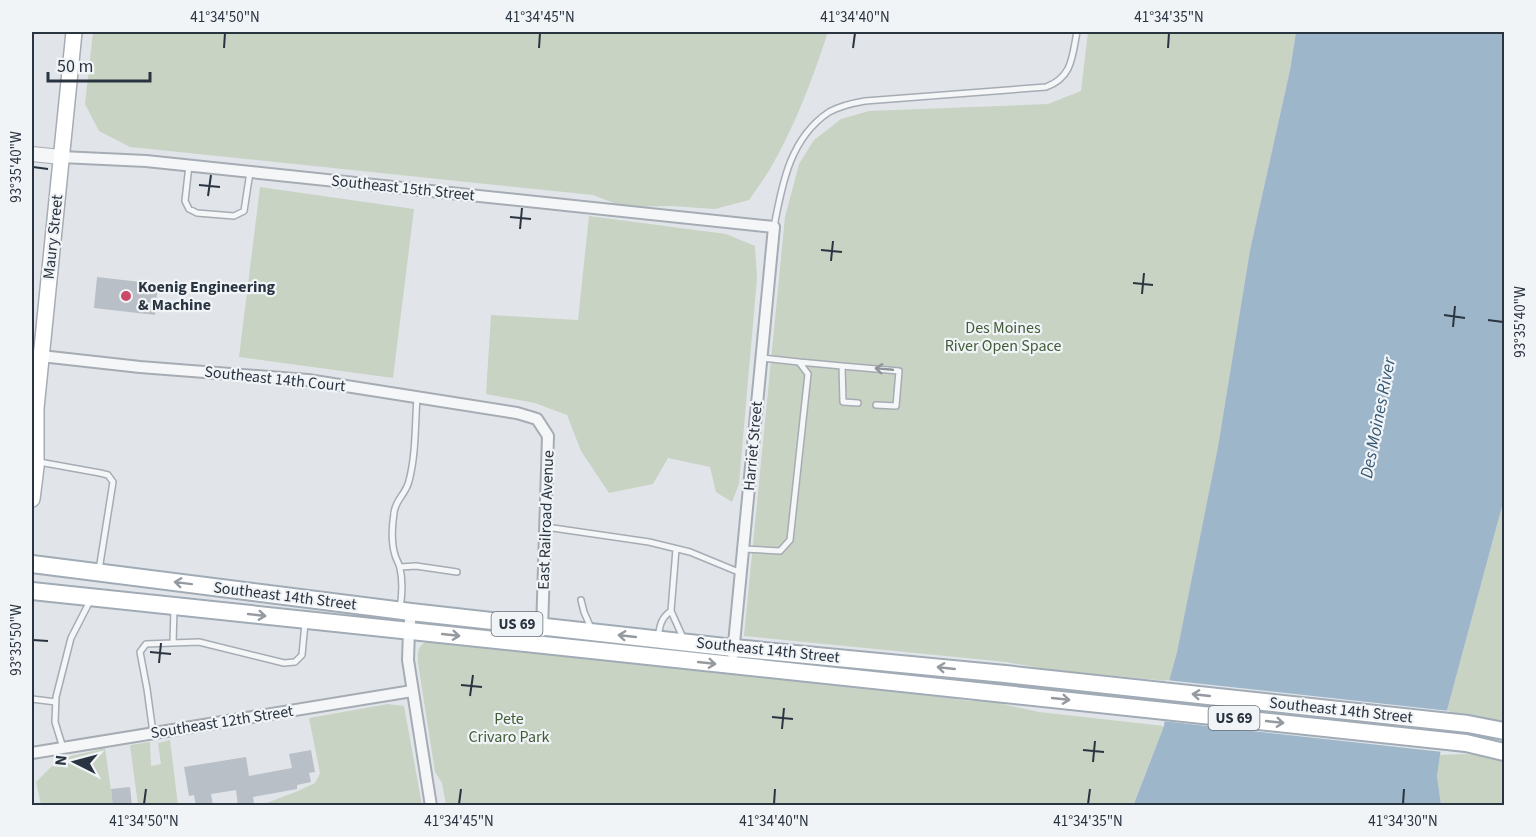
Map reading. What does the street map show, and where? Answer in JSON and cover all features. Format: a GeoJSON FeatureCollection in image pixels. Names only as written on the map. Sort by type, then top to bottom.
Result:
{"type":"FeatureCollection","features":[{"type":"Feature","properties":{"kind":"main road","name":"Maury Street"},"geometry":{"type":"LineString","coordinates":[[32,499],[36,356],[74,32]]}},
{"type":"Feature","properties":{"kind":"main road","name":"Maury Street"},"geometry":{"type":"LineString","coordinates":[[32,423],[34,407]]}},
{"type":"Feature","properties":{"kind":"main road","name":"Southeast 14th Street"},"geometry":{"type":"LineString","coordinates":[[32,564],[405,612],[1468,724],[1504,731]]}},
{"type":"Feature","properties":{"kind":"main road","name":"Southeast 14th Street"},"geometry":{"type":"LineString","coordinates":[[32,591],[732,666],[1002,692],[1466,743],[1504,752]]}},
{"type":"Feature","properties":{"kind":"street","name":"Southeast 15th Street"},"geometry":{"type":"LineString","coordinates":[[32,154],[189,165],[774,227]]}},
{"type":"Feature","properties":{"kind":"street","name":"Harriet Street"},"geometry":{"type":"LineString","coordinates":[[732,666],[774,227]]}},
{"type":"Feature","properties":{"kind":"street","name":"Southeast 14th Court"},"geometry":{"type":"LineString","coordinates":[[36,356],[140,367],[308,380],[517,413]]}},
{"type":"Feature","properties":{"kind":"street","name":"East Railroad Avenue"},"geometry":{"type":"LineString","coordinates":[[517,413],[537,419],[548,436],[540,645]]}},
{"type":"Feature","properties":{"kind":"street"},"geometry":{"type":"LineString","coordinates":[[405,612],[409,631],[408,660],[412,691],[431,806]]}},
{"type":"Feature","properties":{"kind":"street","name":"Southeast 12th Street"},"geometry":{"type":"LineString","coordinates":[[32,753],[412,691]]}},
{"type":"Feature","properties":{"kind":"lane"},"geometry":{"type":"LineString","coordinates":[[774,227],[785,177],[794,152],[809,129],[830,112],[865,101],[1046,87],[1063,78],[1068,70],[1077,32]]}},
{"type":"Feature","properties":{"kind":"lane"},"geometry":{"type":"LineString","coordinates":[[189,165],[185,201],[189,209],[197,213],[234,216],[244,212],[250,172]]}},
{"type":"Feature","properties":{"kind":"lane"},"geometry":{"type":"LineString","coordinates":[[761,358],[899,371],[896,406],[876,405]]}},
{"type":"Feature","properties":{"kind":"lane"},"geometry":{"type":"LineString","coordinates":[[744,549],[780,551],[790,540],[808,374],[799,362]]}},
{"type":"Feature","properties":{"kind":"lane"},"geometry":{"type":"LineString","coordinates":[[842,366],[843,402],[858,403]]}},
{"type":"Feature","properties":{"kind":"lane"},"geometry":{"type":"LineString","coordinates":[[405,612],[400,567],[392,543],[394,511],[399,498],[405,493],[409,484],[417,397]]}},
{"type":"Feature","properties":{"kind":"lane"},"geometry":{"type":"LineString","coordinates":[[34,461],[100,473],[108,476],[113,482],[98,572]]}},
{"type":"Feature","properties":{"kind":"lane"},"geometry":{"type":"LineString","coordinates":[[546,527],[649,542],[690,552],[741,573]]}},
{"type":"Feature","properties":{"kind":"lane"},"geometry":{"type":"LineString","coordinates":[[676,549],[671,610],[684,642]]}},
{"type":"Feature","properties":{"kind":"lane"},"geometry":{"type":"LineString","coordinates":[[400,567],[416,566],[457,572]]}},
{"type":"Feature","properties":{"kind":"lane"},"geometry":{"type":"LineString","coordinates":[[63,748],[55,722],[56,702],[70,638],[92,597]]}},
{"type":"Feature","properties":{"kind":"lane"},"geometry":{"type":"LineString","coordinates":[[581,600],[593,632]]}},
{"type":"Feature","properties":{"kind":"lane"},"geometry":{"type":"LineString","coordinates":[[173,643],[174,606]]}},
{"type":"Feature","properties":{"kind":"lane"},"geometry":{"type":"LineString","coordinates":[[658,639],[660,624],[671,610]]}},
{"type":"Feature","properties":{"kind":"lane"},"geometry":{"type":"LineString","coordinates":[[153,733],[140,652],[146,644],[199,642],[284,663],[295,662],[302,655],[305,620]]}},
{"type":"Feature","properties":{"kind":"lane"},"geometry":{"type":"LineString","coordinates":[[32,699],[56,702]]}},
{"type":"Feature","properties":{"kind":"green space"},"geometry":{"type":"Polygon","coordinates":[[[93,32],[828,32],[810,84],[768,173],[749,200],[715,209],[672,206],[624,207],[593,195],[130,147],[99,131],[85,104],[93,32]]]}},
{"type":"Feature","properties":{"kind":"green space","name":"Des Moines River Open Space"},"geometry":{"type":"Polygon","coordinates":[[[1088,32],[1296,32],[1290,70],[1250,250],[1218,448],[1177,652],[1169,681],[744,636],[785,217],[799,164],[814,140],[841,119],[869,111],[1048,104],[1081,91],[1088,32]]]}},
{"type":"Feature","properties":{"kind":"green space"},"geometry":{"type":"Polygon","coordinates":[[[260,187],[414,209],[393,378],[239,357],[260,187]]]}},
{"type":"Feature","properties":{"kind":"green space"},"geometry":{"type":"Polygon","coordinates":[[[589,216],[726,234],[755,246],[757,278],[739,484],[732,502],[716,492],[710,467],[668,458],[653,484],[609,493],[581,451],[567,415],[535,403],[486,394],[491,315],[578,320],[589,216]]]}},
{"type":"Feature","properties":{"kind":"green space"},"geometry":{"type":"Polygon","coordinates":[[[1504,499],[1504,722],[1446,714],[1504,499]]]}},
{"type":"Feature","properties":{"kind":"green space","name":"Pete Crivaro Park"},"geometry":{"type":"Polygon","coordinates":[[[431,641],[969,701],[1001,701],[1002,704],[1039,712],[1164,726],[1133,805],[446,805],[442,783],[435,772],[418,663],[419,648],[431,641]]]}},
{"type":"Feature","properties":{"kind":"green space"},"geometry":{"type":"Polygon","coordinates":[[[388,704],[404,706],[422,805],[261,805],[315,783],[320,773],[309,718],[388,704]]]}},
{"type":"Feature","properties":{"kind":"green space"},"geometry":{"type":"Polygon","coordinates":[[[170,740],[178,805],[138,805],[130,745],[150,742],[151,766],[161,764],[158,743],[170,740]]]}},
{"type":"Feature","properties":{"kind":"green space"},"geometry":{"type":"Polygon","coordinates":[[[105,748],[113,805],[41,805],[36,782],[59,759],[105,748]]]}},
{"type":"Feature","properties":{"kind":"green space"},"geometry":{"type":"Polygon","coordinates":[[[1465,754],[1504,759],[1504,805],[1441,805],[1437,776],[1440,755],[1465,754]]]}},
{"type":"Feature","properties":{"kind":"water","name":"Des Moines River"},"geometry":{"type":"Polygon","coordinates":[[[1296,32],[1504,32],[1504,499],[1446,714],[1437,776],[1441,805],[1133,806],[1164,726],[1169,681],[1177,652],[1218,447],[1250,250],[1290,70],[1296,32]]]}},
{"type":"Feature","properties":{"kind":"pier"},"geometry":{"type":"Polygon","coordinates":[[[1166,680],[1450,711],[1443,752],[1162,721],[1166,680]]]}},
{"type":"Feature","properties":{"kind":"building","name":"Koenig Engineering & Machine"},"geometry":{"type":"Polygon","coordinates":[[[97,277],[158,284],[155,315],[94,308],[97,277]]]}},
{"type":"Feature","properties":{"kind":"building"},"geometry":{"type":"Polygon","coordinates":[[[311,750],[315,772],[309,773],[311,782],[297,785],[297,789],[253,797],[254,804],[247,806],[238,806],[236,790],[211,794],[213,806],[196,806],[194,795],[189,796],[184,767],[246,757],[249,776],[292,768],[289,754],[311,750]]]}},
{"type":"Feature","properties":{"kind":"building"},"geometry":{"type":"Polygon","coordinates":[[[130,787],[132,806],[113,806],[111,789],[130,787]]]}},
{"type":"Feature","properties":{"kind":"place","name":"Koenig Engineering & Machine"},"geometry":{"type":"Point","coordinates":[126,296]}}]}
